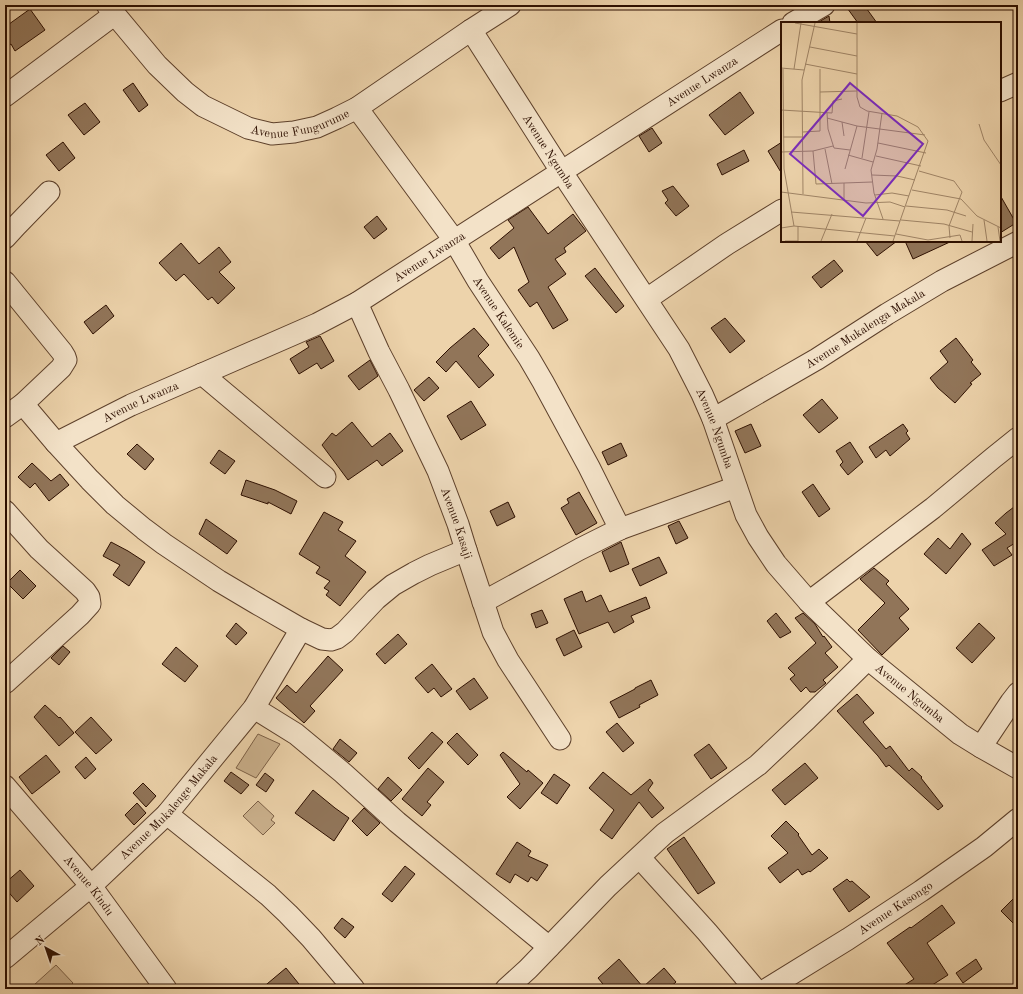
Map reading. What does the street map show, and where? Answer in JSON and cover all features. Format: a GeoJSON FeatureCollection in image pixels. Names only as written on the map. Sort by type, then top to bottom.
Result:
{"type":"FeatureCollection","features":[{"type":"Feature","properties":{"kind":"street","name":"Avenue Fungurume"},"geometry":{"type":"LineString","coordinates":[[111,9],[157,64],[185,92],[203,106],[248,128],[272,134],[294,132],[317,127],[357,108],[510,5]]}},
{"type":"Feature","properties":{"kind":"street"},"geometry":{"type":"LineString","coordinates":[[795,22],[824,5]]}},
{"type":"Feature","properties":{"kind":"street"},"geometry":{"type":"LineString","coordinates":[[5,96],[111,9]]}},
{"type":"Feature","properties":{"kind":"street","name":"Avenue Ngumba"},"geometry":{"type":"LineString","coordinates":[[471,30],[561,171],[679,349],[714,419],[746,515],[758,537],[776,564],[809,602],[868,659],[960,734],[1018,768]]}},
{"type":"Feature","properties":{"kind":"street","name":"Avenue Lwanza"},"geometry":{"type":"LineString","coordinates":[[56,443],[131,405],[317,324],[356,303],[781,31]]}},
{"type":"Feature","properties":{"kind":"street"},"geometry":{"type":"LineString","coordinates":[[1001,91],[1018,83]]}},
{"type":"Feature","properties":{"kind":"street","name":"Avenue Kalemie"},"geometry":{"type":"LineString","coordinates":[[357,108],[454,240],[478,281],[518,340],[543,382],[596,479],[620,529]]}},
{"type":"Feature","properties":{"kind":"street"},"geometry":{"type":"LineString","coordinates":[[5,238],[49,192]]}},
{"type":"Feature","properties":{"kind":"street"},"geometry":{"type":"LineString","coordinates":[[647,299],[727,244],[781,211]]}},
{"type":"Feature","properties":{"kind":"street","name":"Avenue Mukalenga Makala"},"geometry":{"type":"LineString","coordinates":[[714,419],[817,359],[942,281],[1018,242]]}},
{"type":"Feature","properties":{"kind":"street"},"geometry":{"type":"LineString","coordinates":[[5,282],[62,352],[66,360],[63,366],[23,404],[5,417]]}},
{"type":"Feature","properties":{"kind":"street","name":"Avenue Kasaji"},"geometry":{"type":"LineString","coordinates":[[356,303],[438,471],[458,524],[493,632],[508,660],[560,739]]}},
{"type":"Feature","properties":{"kind":"street"},"geometry":{"type":"LineString","coordinates":[[202,374],[325,477]]}},
{"type":"Feature","properties":{"kind":"street"},"geometry":{"type":"LineString","coordinates":[[23,404],[56,443],[115,505],[164,544],[243,596],[301,629],[322,639],[331,640],[337,638],[345,632],[376,599],[393,585],[414,572],[466,550]]}},
{"type":"Feature","properties":{"kind":"street"},"geometry":{"type":"LineString","coordinates":[[809,602],[933,508],[1018,438]]}},
{"type":"Feature","properties":{"kind":"street"},"geometry":{"type":"LineString","coordinates":[[483,602],[620,529],[736,487]]}},
{"type":"Feature","properties":{"kind":"street"},"geometry":{"type":"LineString","coordinates":[[5,511],[39,549],[85,591],[89,597],[90,604],[5,683]]}},
{"type":"Feature","properties":{"kind":"street","name":"Avenue Mukalenge Makala"},"geometry":{"type":"LineString","coordinates":[[5,958],[91,886],[167,814],[254,708],[301,629]]}},
{"type":"Feature","properties":{"kind":"street"},"geometry":{"type":"LineString","coordinates":[[506,989],[608,886],[665,834],[758,764],[807,719],[868,659]]}},
{"type":"Feature","properties":{"kind":"street"},"geometry":{"type":"LineString","coordinates":[[981,747],[1018,693]]}},
{"type":"Feature","properties":{"kind":"street"},"geometry":{"type":"LineString","coordinates":[[254,708],[296,734],[398,822],[549,947]]}},
{"type":"Feature","properties":{"kind":"street","name":"Avenue Kindu"},"geometry":{"type":"LineString","coordinates":[[5,786],[91,886],[166,989]]}},
{"type":"Feature","properties":{"kind":"street"},"geometry":{"type":"LineString","coordinates":[[167,814],[268,895],[311,938],[354,989]]}},
{"type":"Feature","properties":{"kind":"street","name":"Avenue Kasongo"},"geometry":{"type":"LineString","coordinates":[[767,989],[848,939],[920,891],[984,846],[1018,819]]}},
{"type":"Feature","properties":{"kind":"street"},"geometry":{"type":"LineString","coordinates":[[640,858],[707,932],[755,989]]}},
{"type":"Feature","properties":{"kind":"shaded area"},"geometry":{"type":"Polygon","coordinates":[[[258,734],[280,744],[256,778],[236,768],[258,734]]]}},
{"type":"Feature","properties":{"kind":"shaded area"},"geometry":{"type":"Polygon","coordinates":[[[258,801],[274,816],[271,820],[275,823],[263,835],[243,816],[258,801]]]}},
{"type":"Feature","properties":{"kind":"shaded area"},"geometry":{"type":"Polygon","coordinates":[[[56,965],[73,983],[67,989],[37,989],[34,985],[56,965]]]}},
{"type":"Feature","properties":{"kind":"building"},"geometry":{"type":"Polygon","coordinates":[[[845,5],[864,5],[876,22],[857,22],[845,5]]]}},
{"type":"Feature","properties":{"kind":"building"},"geometry":{"type":"Polygon","coordinates":[[[30,9],[45,30],[15,51],[11,44],[5,48],[5,27],[30,9]]]}},
{"type":"Feature","properties":{"kind":"building"},"geometry":{"type":"Polygon","coordinates":[[[829,16],[830,22],[819,22],[829,16]]]}},
{"type":"Feature","properties":{"kind":"building"},"geometry":{"type":"Polygon","coordinates":[[[133,83],[148,105],[139,112],[123,90],[133,83]]]}},
{"type":"Feature","properties":{"kind":"building"},"geometry":{"type":"Polygon","coordinates":[[[740,92],[754,113],[725,135],[709,115],[740,92]]]}},
{"type":"Feature","properties":{"kind":"building"},"geometry":{"type":"Polygon","coordinates":[[[85,103],[100,122],[84,135],[68,115],[85,103]]]}},
{"type":"Feature","properties":{"kind":"building"},"geometry":{"type":"Polygon","coordinates":[[[652,128],[662,143],[649,152],[639,136],[652,128]]]}},
{"type":"Feature","properties":{"kind":"building"},"geometry":{"type":"Polygon","coordinates":[[[63,142],[75,158],[59,171],[46,155],[63,142]]]}},
{"type":"Feature","properties":{"kind":"building"},"geometry":{"type":"Polygon","coordinates":[[[781,143],[781,172],[768,151],[781,143]]]}},
{"type":"Feature","properties":{"kind":"building"},"geometry":{"type":"Polygon","coordinates":[[[744,150],[749,161],[722,175],[717,164],[744,150]]]}},
{"type":"Feature","properties":{"kind":"building"},"geometry":{"type":"Polygon","coordinates":[[[673,186],[689,206],[676,216],[665,203],[668,200],[662,191],[673,186]]]}},
{"type":"Feature","properties":{"kind":"building"},"geometry":{"type":"Polygon","coordinates":[[[1001,197],[1016,223],[1001,232],[1001,197]]]}},
{"type":"Feature","properties":{"kind":"building"},"geometry":{"type":"Polygon","coordinates":[[[528,207],[548,234],[573,214],[586,231],[564,248],[566,252],[555,259],[566,274],[548,287],[568,320],[553,329],[537,302],[530,307],[518,290],[529,282],[514,247],[499,259],[490,248],[514,228],[508,220],[528,207]]]}},
{"type":"Feature","properties":{"kind":"building"},"geometry":{"type":"Polygon","coordinates":[[[377,216],[387,229],[374,239],[364,227],[377,216]]]}},
{"type":"Feature","properties":{"kind":"building"},"geometry":{"type":"Polygon","coordinates":[[[866,242],[896,242],[877,256],[866,242]]]}},
{"type":"Feature","properties":{"kind":"building"},"geometry":{"type":"Polygon","coordinates":[[[905,242],[950,242],[913,259],[905,242]]]}},
{"type":"Feature","properties":{"kind":"building"},"geometry":{"type":"Polygon","coordinates":[[[181,243],[199,264],[219,247],[231,262],[219,272],[235,288],[218,304],[212,297],[208,300],[184,274],[176,281],[159,263],[181,243]]]}},
{"type":"Feature","properties":{"kind":"building"},"geometry":{"type":"Polygon","coordinates":[[[834,260],[843,271],[821,288],[812,277],[834,260]]]}},
{"type":"Feature","properties":{"kind":"building"},"geometry":{"type":"Polygon","coordinates":[[[595,268],[624,306],[616,313],[585,276],[595,268]]]}},
{"type":"Feature","properties":{"kind":"building"},"geometry":{"type":"Polygon","coordinates":[[[106,305],[114,316],[93,334],[84,322],[106,305]]]}},
{"type":"Feature","properties":{"kind":"building"},"geometry":{"type":"Polygon","coordinates":[[[725,318],[745,341],[730,353],[711,328],[725,318]]]}},
{"type":"Feature","properties":{"kind":"building"},"geometry":{"type":"Polygon","coordinates":[[[474,328],[489,345],[478,356],[494,375],[479,388],[456,361],[446,372],[436,362],[474,328]]]}},
{"type":"Feature","properties":{"kind":"building"},"geometry":{"type":"Polygon","coordinates":[[[320,336],[334,361],[321,369],[317,363],[299,374],[290,359],[309,347],[306,342],[320,336]]]}},
{"type":"Feature","properties":{"kind":"building"},"geometry":{"type":"Polygon","coordinates":[[[956,338],[973,360],[971,362],[981,374],[970,383],[972,384],[955,403],[938,388],[930,378],[948,362],[940,351],[956,338]]]}},
{"type":"Feature","properties":{"kind":"building"},"geometry":{"type":"Polygon","coordinates":[[[370,360],[378,376],[359,390],[348,376],[370,360]]]}},
{"type":"Feature","properties":{"kind":"building"},"geometry":{"type":"Polygon","coordinates":[[[429,377],[439,388],[424,401],[414,390],[429,377]]]}},
{"type":"Feature","properties":{"kind":"building"},"geometry":{"type":"Polygon","coordinates":[[[822,399],[838,418],[819,433],[803,415],[822,399]]]}},
{"type":"Feature","properties":{"kind":"building"},"geometry":{"type":"Polygon","coordinates":[[[471,401],[486,425],[461,440],[447,416],[471,401]]]}},
{"type":"Feature","properties":{"kind":"building"},"geometry":{"type":"Polygon","coordinates":[[[352,422],[372,447],[390,433],[403,451],[382,466],[377,460],[348,480],[322,445],[332,433],[336,436],[352,422]]]}},
{"type":"Feature","properties":{"kind":"building"},"geometry":{"type":"Polygon","coordinates":[[[751,424],[761,446],[745,453],[735,431],[751,424]]]}},
{"type":"Feature","properties":{"kind":"building"},"geometry":{"type":"Polygon","coordinates":[[[903,424],[908,431],[906,433],[910,439],[890,456],[886,450],[876,458],[869,447],[903,424]]]}},
{"type":"Feature","properties":{"kind":"building"},"geometry":{"type":"Polygon","coordinates":[[[850,442],[863,462],[848,475],[840,465],[843,462],[836,451],[850,442]]]}},
{"type":"Feature","properties":{"kind":"building"},"geometry":{"type":"Polygon","coordinates":[[[621,443],[627,456],[608,465],[602,452],[621,443]]]}},
{"type":"Feature","properties":{"kind":"building"},"geometry":{"type":"Polygon","coordinates":[[[137,444],[154,459],[145,470],[127,454],[137,444]]]}},
{"type":"Feature","properties":{"kind":"building"},"geometry":{"type":"Polygon","coordinates":[[[219,450],[235,461],[225,474],[210,463],[219,450]]]}},
{"type":"Feature","properties":{"kind":"building"},"geometry":{"type":"Polygon","coordinates":[[[32,463],[51,481],[60,474],[69,485],[49,501],[35,483],[30,488],[18,477],[32,463]]]}},
{"type":"Feature","properties":{"kind":"building"},"geometry":{"type":"Polygon","coordinates":[[[246,480],[275,490],[297,501],[291,514],[268,502],[268,504],[241,495],[246,480]]]}},
{"type":"Feature","properties":{"kind":"building"},"geometry":{"type":"Polygon","coordinates":[[[813,484],[830,509],[819,517],[802,492],[813,484]]]}},
{"type":"Feature","properties":{"kind":"building"},"geometry":{"type":"Polygon","coordinates":[[[579,492],[597,523],[576,535],[561,508],[569,503],[567,499],[579,492]]]}},
{"type":"Feature","properties":{"kind":"building"},"geometry":{"type":"Polygon","coordinates":[[[508,502],[515,517],[497,526],[490,511],[508,502]]]}},
{"type":"Feature","properties":{"kind":"building"},"geometry":{"type":"Polygon","coordinates":[[[1018,504],[1018,547],[1015,543],[1007,548],[1012,555],[994,566],[982,550],[1006,534],[995,523],[1018,504]]]}},
{"type":"Feature","properties":{"kind":"building"},"geometry":{"type":"Polygon","coordinates":[[[324,512],[343,522],[338,530],[356,541],[345,556],[366,572],[340,606],[326,595],[329,591],[324,588],[330,581],[316,573],[320,567],[299,554],[324,512]]]}},
{"type":"Feature","properties":{"kind":"building"},"geometry":{"type":"Polygon","coordinates":[[[206,519],[237,541],[227,554],[199,534],[206,519]]]}},
{"type":"Feature","properties":{"kind":"building"},"geometry":{"type":"Polygon","coordinates":[[[679,521],[688,538],[676,544],[668,526],[679,521]]]}},
{"type":"Feature","properties":{"kind":"building"},"geometry":{"type":"Polygon","coordinates":[[[962,533],[971,544],[946,574],[924,554],[938,538],[950,549],[962,533]]]}},
{"type":"Feature","properties":{"kind":"building"},"geometry":{"type":"Polygon","coordinates":[[[111,542],[145,562],[129,586],[113,575],[120,565],[103,556],[111,542]]]}},
{"type":"Feature","properties":{"kind":"building"},"geometry":{"type":"Polygon","coordinates":[[[621,542],[629,564],[610,572],[602,552],[621,542]]]}},
{"type":"Feature","properties":{"kind":"building"},"geometry":{"type":"Polygon","coordinates":[[[659,557],[667,573],[640,586],[632,569],[659,557]]]}},
{"type":"Feature","properties":{"kind":"building"},"geometry":{"type":"Polygon","coordinates":[[[874,568],[889,581],[886,584],[909,609],[899,618],[909,629],[882,655],[858,630],[885,603],[860,579],[874,568]]]}},
{"type":"Feature","properties":{"kind":"building"},"geometry":{"type":"Polygon","coordinates":[[[20,570],[36,586],[23,599],[7,583],[20,570]]]}},
{"type":"Feature","properties":{"kind":"building"},"geometry":{"type":"Polygon","coordinates":[[[582,591],[586,602],[601,595],[609,612],[646,597],[650,608],[631,616],[634,622],[614,633],[608,622],[579,634],[564,599],[582,591]]]}},
{"type":"Feature","properties":{"kind":"building"},"geometry":{"type":"Polygon","coordinates":[[[542,610],[548,623],[536,628],[531,614],[542,610]]]}},
{"type":"Feature","properties":{"kind":"building"},"geometry":{"type":"Polygon","coordinates":[[[776,613],[791,632],[780,638],[767,621],[776,613]]]}},
{"type":"Feature","properties":{"kind":"building"},"geometry":{"type":"Polygon","coordinates":[[[803,613],[815,624],[823,637],[824,636],[832,647],[825,653],[838,667],[823,680],[826,683],[815,692],[810,692],[806,687],[801,692],[790,679],[795,675],[788,668],[816,643],[795,618],[803,613]]]}},
{"type":"Feature","properties":{"kind":"building"},"geometry":{"type":"Polygon","coordinates":[[[236,623],[247,633],[236,645],[226,636],[236,623]]]}},
{"type":"Feature","properties":{"kind":"building"},"geometry":{"type":"Polygon","coordinates":[[[979,623],[995,638],[972,663],[956,648],[979,623]]]}},
{"type":"Feature","properties":{"kind":"building"},"geometry":{"type":"Polygon","coordinates":[[[574,630],[582,647],[564,656],[556,639],[574,630]]]}},
{"type":"Feature","properties":{"kind":"building"},"geometry":{"type":"Polygon","coordinates":[[[398,634],[407,644],[385,664],[376,654],[398,634]]]}},
{"type":"Feature","properties":{"kind":"building"},"geometry":{"type":"Polygon","coordinates":[[[63,646],[70,652],[59,665],[51,658],[63,646]]]}},
{"type":"Feature","properties":{"kind":"building"},"geometry":{"type":"Polygon","coordinates":[[[176,647],[198,666],[185,682],[162,664],[176,647]]]}},
{"type":"Feature","properties":{"kind":"building"},"geometry":{"type":"Polygon","coordinates":[[[328,656],[343,670],[310,706],[315,711],[304,723],[276,698],[287,685],[296,693],[328,656]]]}},
{"type":"Feature","properties":{"kind":"building"},"geometry":{"type":"Polygon","coordinates":[[[432,664],[452,689],[441,697],[434,688],[428,693],[415,678],[432,664]]]}},
{"type":"Feature","properties":{"kind":"building"},"geometry":{"type":"Polygon","coordinates":[[[474,678],[488,698],[470,710],[456,691],[474,678]]]}},
{"type":"Feature","properties":{"kind":"building"},"geometry":{"type":"Polygon","coordinates":[[[651,680],[658,695],[619,718],[610,702],[651,680]]]}},
{"type":"Feature","properties":{"kind":"building"},"geometry":{"type":"Polygon","coordinates":[[[857,694],[874,713],[863,722],[886,749],[890,746],[909,771],[912,768],[922,777],[921,778],[943,806],[938,810],[889,765],[886,767],[878,756],[837,711],[857,694]]]}},
{"type":"Feature","properties":{"kind":"building"},"geometry":{"type":"Polygon","coordinates":[[[45,705],[59,718],[60,717],[74,733],[59,746],[34,717],[45,705]]]}},
{"type":"Feature","properties":{"kind":"building"},"geometry":{"type":"Polygon","coordinates":[[[91,717],[112,740],[96,754],[75,732],[91,717]]]}},
{"type":"Feature","properties":{"kind":"building"},"geometry":{"type":"Polygon","coordinates":[[[617,723],[634,743],[623,752],[606,732],[617,723]]]}},
{"type":"Feature","properties":{"kind":"building"},"geometry":{"type":"Polygon","coordinates":[[[432,732],[443,742],[419,769],[408,758],[432,732]]]}},
{"type":"Feature","properties":{"kind":"building"},"geometry":{"type":"Polygon","coordinates":[[[457,733],[478,755],[468,765],[447,743],[457,733]]]}},
{"type":"Feature","properties":{"kind":"building"},"geometry":{"type":"Polygon","coordinates":[[[340,739],[357,753],[349,762],[333,749],[340,739]]]}},
{"type":"Feature","properties":{"kind":"building"},"geometry":{"type":"Polygon","coordinates":[[[709,744],[727,768],[711,779],[694,755],[709,744]]]}},
{"type":"Feature","properties":{"kind":"building"},"geometry":{"type":"Polygon","coordinates":[[[503,752],[543,783],[520,809],[507,797],[520,784],[500,755],[503,752]]]}},
{"type":"Feature","properties":{"kind":"building"},"geometry":{"type":"Polygon","coordinates":[[[46,755],[60,772],[32,794],[19,777],[46,755]]]}},
{"type":"Feature","properties":{"kind":"building"},"geometry":{"type":"Polygon","coordinates":[[[86,757],[96,769],[85,779],[75,767],[86,757]]]}},
{"type":"Feature","properties":{"kind":"building"},"geometry":{"type":"Polygon","coordinates":[[[805,763],[818,778],[785,805],[772,790],[805,763]]]}},
{"type":"Feature","properties":{"kind":"building"},"geometry":{"type":"Polygon","coordinates":[[[428,768],[444,782],[427,802],[431,805],[422,816],[402,799],[428,768]]]}},
{"type":"Feature","properties":{"kind":"building"},"geometry":{"type":"Polygon","coordinates":[[[231,772],[249,785],[241,794],[224,781],[231,772]]]}},
{"type":"Feature","properties":{"kind":"building"},"geometry":{"type":"Polygon","coordinates":[[[603,772],[631,795],[650,779],[653,783],[648,790],[664,808],[652,818],[639,802],[612,839],[600,830],[614,810],[589,788],[603,772]]]}},
{"type":"Feature","properties":{"kind":"building"},"geometry":{"type":"Polygon","coordinates":[[[265,773],[274,780],[266,792],[256,785],[265,773]]]}},
{"type":"Feature","properties":{"kind":"building"},"geometry":{"type":"Polygon","coordinates":[[[554,774],[570,785],[557,804],[541,793],[554,774]]]}},
{"type":"Feature","properties":{"kind":"building"},"geometry":{"type":"Polygon","coordinates":[[[388,777],[402,790],[391,801],[378,789],[388,777]]]}},
{"type":"Feature","properties":{"kind":"building"},"geometry":{"type":"Polygon","coordinates":[[[143,783],[156,796],[146,807],[133,793],[143,783]]]}},
{"type":"Feature","properties":{"kind":"building"},"geometry":{"type":"Polygon","coordinates":[[[313,790],[349,818],[334,841],[295,813],[313,790]]]}},
{"type":"Feature","properties":{"kind":"building"},"geometry":{"type":"Polygon","coordinates":[[[137,803],[146,813],[134,825],[125,815],[137,803]]]}},
{"type":"Feature","properties":{"kind":"building"},"geometry":{"type":"Polygon","coordinates":[[[364,808],[380,823],[367,836],[352,821],[364,808]]]}},
{"type":"Feature","properties":{"kind":"building"},"geometry":{"type":"Polygon","coordinates":[[[786,821],[799,834],[798,835],[812,855],[819,849],[828,858],[810,872],[809,871],[802,875],[798,869],[780,883],[768,868],[788,853],[771,836],[786,821]]]}},
{"type":"Feature","properties":{"kind":"building"},"geometry":{"type":"Polygon","coordinates":[[[684,837],[715,883],[698,894],[667,849],[684,837]]]}},
{"type":"Feature","properties":{"kind":"building"},"geometry":{"type":"Polygon","coordinates":[[[517,842],[531,851],[528,856],[548,865],[537,881],[531,877],[528,882],[515,874],[510,883],[496,874],[517,842]]]}},
{"type":"Feature","properties":{"kind":"building"},"geometry":{"type":"Polygon","coordinates":[[[405,866],[415,874],[392,902],[382,894],[405,866]]]}},
{"type":"Feature","properties":{"kind":"building"},"geometry":{"type":"Polygon","coordinates":[[[20,870],[34,886],[17,902],[5,888],[5,883],[20,870]]]}},
{"type":"Feature","properties":{"kind":"building"},"geometry":{"type":"Polygon","coordinates":[[[847,879],[850,882],[852,881],[870,897],[849,912],[833,889],[847,879]]]}},
{"type":"Feature","properties":{"kind":"building"},"geometry":{"type":"Polygon","coordinates":[[[1018,894],[1018,928],[1001,911],[1018,894]]]}},
{"type":"Feature","properties":{"kind":"building"},"geometry":{"type":"Polygon","coordinates":[[[942,905],[955,923],[927,943],[948,975],[926,989],[898,989],[914,979],[887,943],[910,927],[911,928],[942,905]]]}},
{"type":"Feature","properties":{"kind":"building"},"geometry":{"type":"Polygon","coordinates":[[[342,918],[354,927],[345,938],[334,928],[342,918]]]}},
{"type":"Feature","properties":{"kind":"building"},"geometry":{"type":"Polygon","coordinates":[[[619,959],[643,987],[664,968],[676,982],[668,989],[607,989],[598,978],[619,959]]]}},
{"type":"Feature","properties":{"kind":"building"},"geometry":{"type":"Polygon","coordinates":[[[976,959],[982,969],[963,983],[956,973],[976,959]]]}},
{"type":"Feature","properties":{"kind":"building"},"geometry":{"type":"Polygon","coordinates":[[[286,968],[303,989],[261,989],[286,968]]]}}]}
